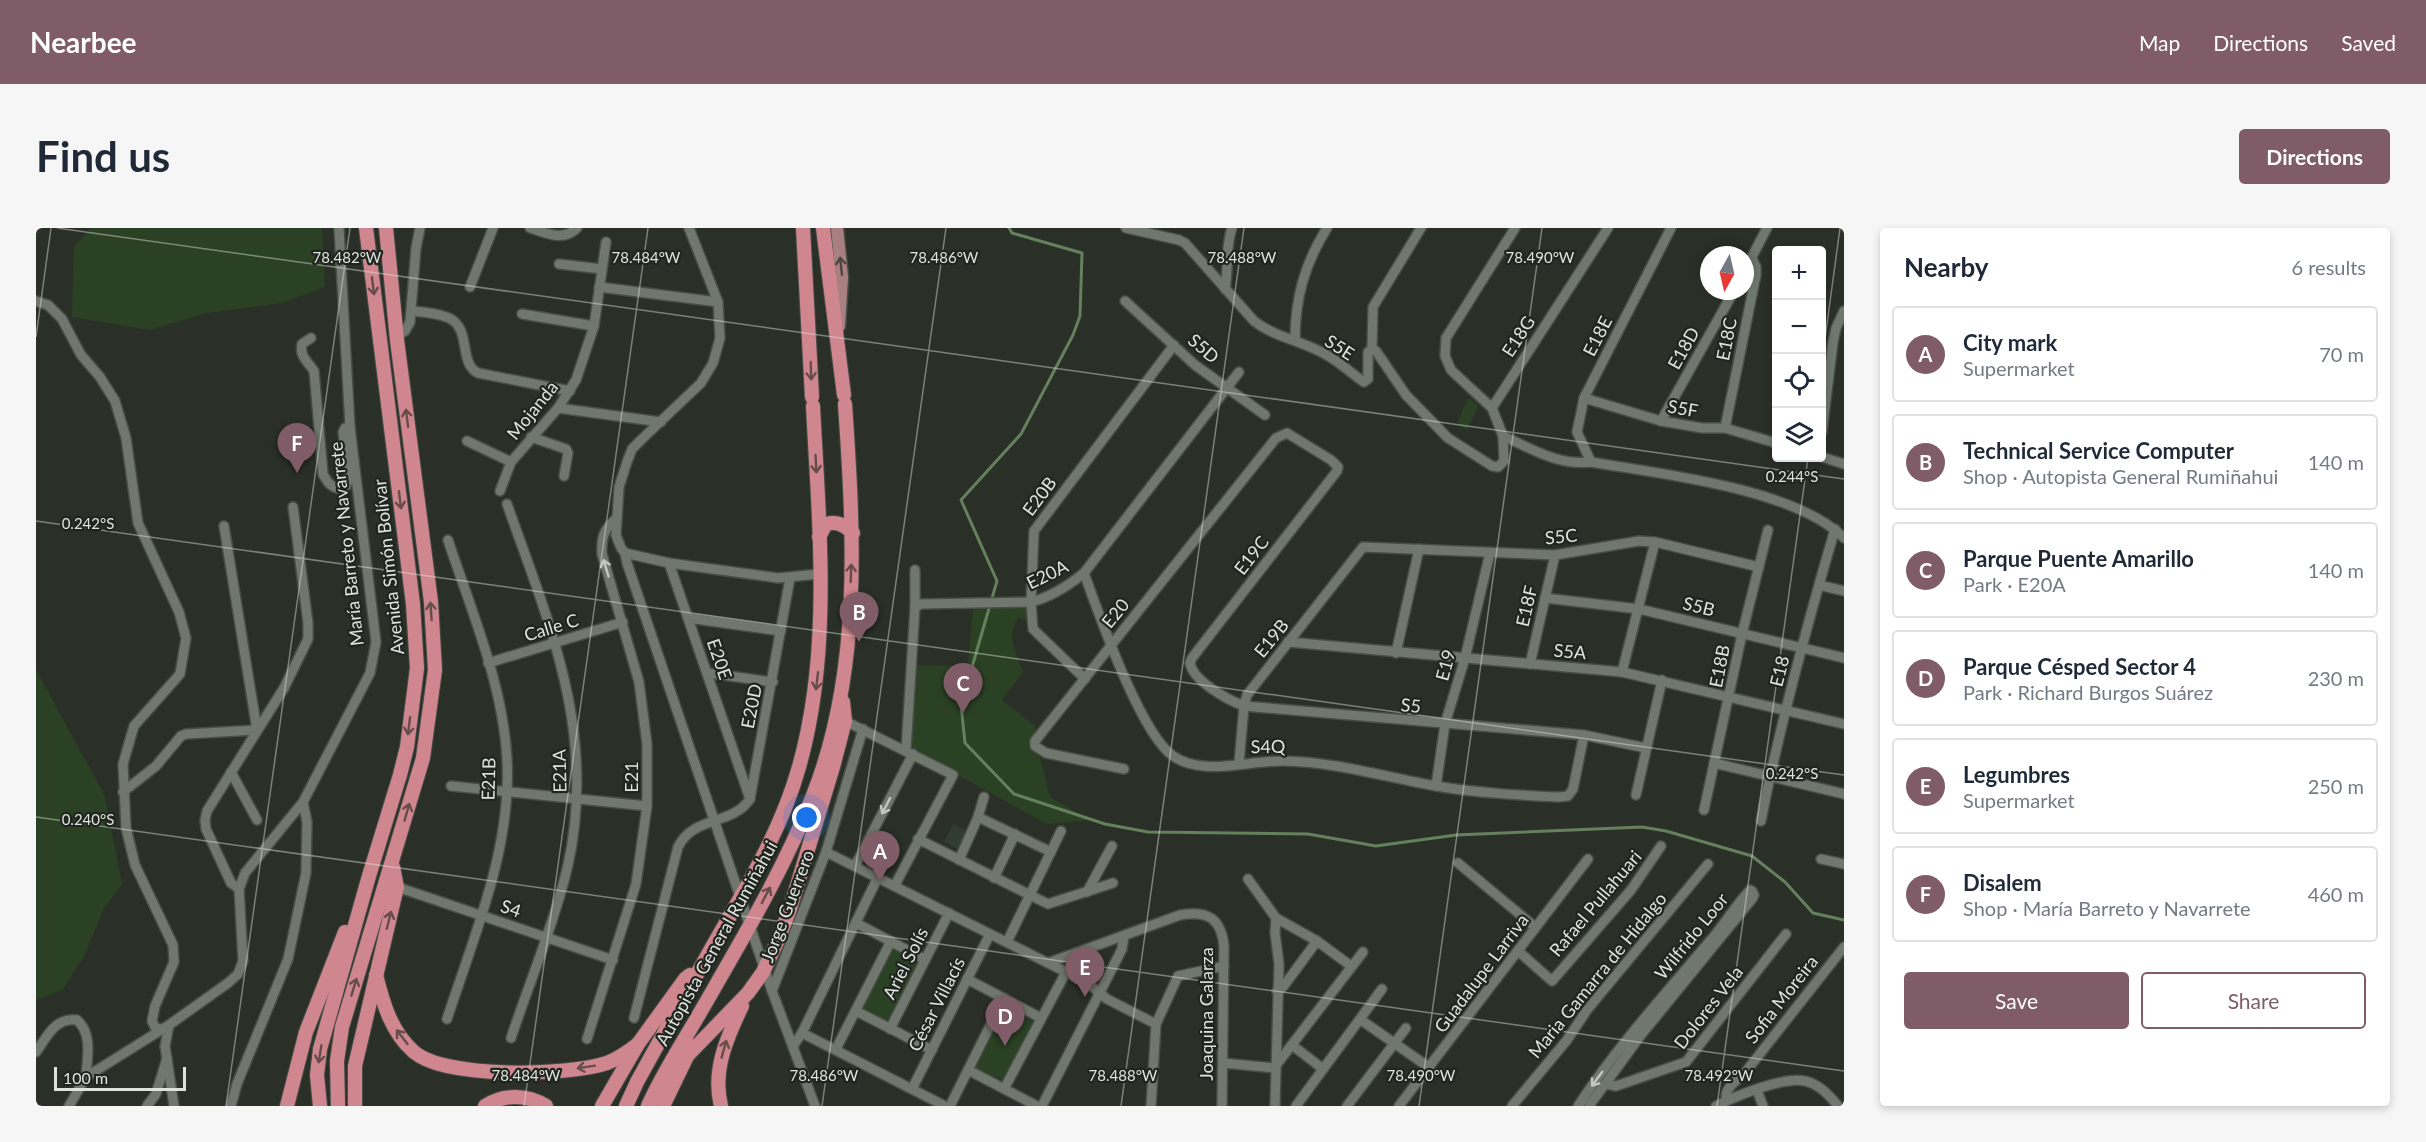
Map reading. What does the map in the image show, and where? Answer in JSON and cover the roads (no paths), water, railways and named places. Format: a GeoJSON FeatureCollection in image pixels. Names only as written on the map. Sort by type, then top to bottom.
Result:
{"type":"FeatureCollection","features":[{"type":"Feature","properties":{"kind":"highway","name":"Avenida Simón Bolívar"},"geometry":{"type":"LineString","coordinates":[[320,1106],[317,1075],[320,1049],[400,775],[407,747],[417,668],[413,604],[366,228]]}},
{"type":"Feature","properties":{"kind":"highway","name":"Avenida Simón Bolívar"},"geometry":{"type":"LineString","coordinates":[[338,1106],[337,1060],[342,1027],[423,758],[435,670],[431,602],[397,336],[386,228]]}},
{"type":"Feature","properties":{"kind":"highway","name":"Autopista General Rumiñahui"},"geometry":{"type":"LineString","coordinates":[[626,1106],[700,969],[766,854],[799,769],[810,724],[817,680],[820,634],[819,538],[803,228]]}},
{"type":"Feature","properties":{"kind":"highway","name":"Autopista General Rumiñahui"},"geometry":{"type":"LineString","coordinates":[[648,1106],[776,876],[813,797],[841,697],[848,629],[853,533],[845,399],[823,228]]}},
{"type":"Feature","properties":{"kind":"highway"},"geometry":{"type":"LineString","coordinates":[[805,255],[826,253]]}},
{"type":"Feature","properties":{"kind":"highway"},"geometry":{"type":"LineString","coordinates":[[819,538],[826,524],[832,522],[844,526],[853,533]]}},
{"type":"Feature","properties":{"kind":"highway"},"geometry":{"type":"LineString","coordinates":[[689,1054],[748,993],[763,972],[789,912],[845,721],[845,708],[841,697]]}},
{"type":"Feature","properties":{"kind":"highway"},"geometry":{"type":"LineString","coordinates":[[355,1106],[355,1066],[397,887],[392,865]]}},
{"type":"Feature","properties":{"kind":"highway"},"geometry":{"type":"LineString","coordinates":[[287,1106],[306,1032],[369,876]]}},
{"type":"Feature","properties":{"kind":"highway"},"geometry":{"type":"LineString","coordinates":[[602,1106],[638,1044],[685,979],[700,969]]}},
{"type":"Feature","properties":{"kind":"highway"},"geometry":{"type":"LineString","coordinates":[[376,975],[390,1020],[401,1038],[414,1052],[431,1062],[484,1071],[564,1070],[605,1064],[625,1055],[638,1044]]}},
{"type":"Feature","properties":{"kind":"highway"},"geometry":{"type":"LineString","coordinates":[[663,1106],[689,1054],[717,983]]}},
{"type":"Feature","properties":{"kind":"highway"},"geometry":{"type":"LineString","coordinates":[[722,1106],[719,1096],[719,1069],[724,1047],[748,993]]}},
{"type":"Feature","properties":{"kind":"highway"},"geometry":{"type":"LineString","coordinates":[[294,1077],[298,1106]]}},
{"type":"Feature","properties":{"kind":"highway"},"geometry":{"type":"LineString","coordinates":[[485,1106],[493,1101],[515,1096],[537,1101],[546,1106]]}},
{"type":"Feature","properties":{"kind":"main road"},"geometry":{"type":"LineString","coordinates":[[837,228],[843,277],[838,345]]}},
{"type":"Feature","properties":{"kind":"street","name":"María Barreto y Navarrete"},"geometry":{"type":"LineString","coordinates":[[239,889],[246,873],[303,802],[370,673],[376,642],[350,427],[339,228]]}},
{"type":"Feature","properties":{"kind":"street"},"geometry":{"type":"LineString","coordinates":[[397,336],[405,331],[410,322],[416,248],[420,228]]}},
{"type":"Feature","properties":{"kind":"street"},"geometry":{"type":"LineString","coordinates":[[470,287],[493,228]]}},
{"type":"Feature","properties":{"kind":"street"},"geometry":{"type":"LineString","coordinates":[[530,228],[560,237],[566,237],[577,228]]}},
{"type":"Feature","properties":{"kind":"street"},"geometry":{"type":"LineString","coordinates":[[689,228],[718,302],[720,338],[713,363],[701,383],[632,449],[622,476],[616,535],[626,554],[630,574],[772,990],[815,1106]]}},
{"type":"Feature","properties":{"kind":"street","name":"S5E"},"geometry":{"type":"LineString","coordinates":[[1126,228],[1185,243],[1254,321],[1268,332],[1295,340],[1330,356],[1364,382],[1368,380],[1367,355],[1372,349],[1378,353],[1406,395],[1448,438],[1492,466],[1498,467],[1504,461],[1503,436]]}},
{"type":"Feature","properties":{"kind":"street"},"geometry":{"type":"LineString","coordinates":[[1225,289],[1228,240],[1232,228]]}},
{"type":"Feature","properties":{"kind":"street"},"geometry":{"type":"LineString","coordinates":[[1295,340],[1299,289],[1312,252],[1327,228]]}},
{"type":"Feature","properties":{"kind":"street"},"geometry":{"type":"LineString","coordinates":[[1372,349],[1373,307],[1421,228]]}},
{"type":"Feature","properties":{"kind":"street"},"geometry":{"type":"LineString","coordinates":[[1515,228],[1446,338],[1445,356],[1451,370],[1492,408],[1503,436],[1558,461],[1577,464],[1591,462],[1693,479],[1778,501],[1825,521],[1844,538]]}},
{"type":"Feature","properties":{"kind":"street","name":"E18G"},"geometry":{"type":"LineString","coordinates":[[1492,408],[1608,228]]}},
{"type":"Feature","properties":{"kind":"street","name":"E18E"},"geometry":{"type":"LineString","coordinates":[[1591,462],[1577,432],[1584,398],[1671,228]]}},
{"type":"Feature","properties":{"kind":"street"},"geometry":{"type":"LineString","coordinates":[[1754,255],[1767,228]]}},
{"type":"Feature","properties":{"kind":"street","name":"Mojanda"},"geometry":{"type":"LineString","coordinates":[[500,491],[511,462],[558,408],[570,391],[583,362],[594,326],[606,242]]}},
{"type":"Feature","properties":{"kind":"street","name":"E18C"},"geometry":{"type":"LineString","coordinates":[[1754,263],[1756,275],[1754,285]]}},
{"type":"Feature","properties":{"kind":"street"},"geometry":{"type":"LineString","coordinates":[[559,264],[602,269]]}},
{"type":"Feature","properties":{"kind":"street"},"geometry":{"type":"LineString","coordinates":[[598,287],[718,302]]}},
{"type":"Feature","properties":{"kind":"street","name":"E18D"},"geometry":{"type":"LineString","coordinates":[[1661,421],[1729,300]]}},
{"type":"Feature","properties":{"kind":"street","name":"E18C"},"geometry":{"type":"LineString","coordinates":[[1725,428],[1751,300]]}},
{"type":"Feature","properties":{"kind":"street"},"geometry":{"type":"LineString","coordinates":[[36,301],[48,305],[58,314],[81,355],[100,377],[114,401],[126,438],[138,523],[179,612],[186,638],[180,674],[134,726],[123,764],[126,828],[135,865],[174,945],[174,962],[155,1006],[152,1021],[155,1027],[165,1027]]}},
{"type":"Feature","properties":{"kind":"street","name":"S5D"},"geometry":{"type":"LineString","coordinates":[[1125,301],[1195,365],[1265,415]]}},
{"type":"Feature","properties":{"kind":"street"},"geometry":{"type":"LineString","coordinates":[[412,311],[441,316],[458,325],[464,335],[472,370],[570,391]]}},
{"type":"Feature","properties":{"kind":"street"},"geometry":{"type":"LineString","coordinates":[[1824,408],[1833,342],[1836,328],[1844,311]]}},
{"type":"Feature","properties":{"kind":"street"},"geometry":{"type":"LineString","coordinates":[[522,314],[594,326]]}},
{"type":"Feature","properties":{"kind":"street"},"geometry":{"type":"LineString","coordinates":[[311,338],[302,344],[300,350],[314,371],[323,474],[326,481],[338,489],[344,489],[349,480],[343,432],[345,428],[350,427]]}},
{"type":"Feature","properties":{"kind":"street","name":"E20B"},"geometry":{"type":"LineString","coordinates":[[1085,680],[1033,629],[1029,602],[1034,531],[1174,345]]}},
{"type":"Feature","properties":{"kind":"street","name":"E20A"},"geometry":{"type":"LineString","coordinates":[[915,607],[921,604],[1029,602],[1042,599],[1065,587],[1084,573],[1239,372]]}},
{"type":"Feature","properties":{"kind":"street","name":"S5F"},"geometry":{"type":"LineString","coordinates":[[1584,398],[1661,421],[1702,428],[1725,428],[1772,442]]}},
{"type":"Feature","properties":{"kind":"street"},"geometry":{"type":"LineString","coordinates":[[558,408],[661,422]]}},
{"type":"Feature","properties":{"kind":"street","name":"E19C"},"geometry":{"type":"LineString","coordinates":[[1190,663],[1197,651],[1335,476],[1338,467],[1331,460],[1287,433]]}},
{"type":"Feature","properties":{"kind":"street","name":"E20"},"geometry":{"type":"LineString","coordinates":[[1124,769],[1046,753],[1035,746],[1039,736],[1276,438],[1287,433]]}},
{"type":"Feature","properties":{"kind":"street"},"geometry":{"type":"LineString","coordinates":[[531,437],[566,449],[568,453],[564,477]]}},
{"type":"Feature","properties":{"kind":"street"},"geometry":{"type":"LineString","coordinates":[[467,441],[511,462]]}},
{"type":"Feature","properties":{"kind":"street"},"geometry":{"type":"LineString","coordinates":[[1826,459],[1844,464]]}},
{"type":"Feature","properties":{"kind":"street","name":"E21A"},"geometry":{"type":"LineString","coordinates":[[507,504],[556,643],[567,686],[574,727],[576,799],[568,863],[546,937],[511,1038]]}},
{"type":"Feature","properties":{"kind":"street"},"geometry":{"type":"LineString","coordinates":[[86,1077],[165,1027],[228,983],[238,974],[243,961],[239,889],[231,883],[206,829],[205,820],[207,811],[284,688],[308,639],[292,507]]}},
{"type":"Feature","properties":{"kind":"street","name":"E21"},"geometry":{"type":"LineString","coordinates":[[587,1039],[636,884],[647,806],[646,734],[639,682],[605,565],[601,540],[606,528],[617,518]]}},
{"type":"Feature","properties":{"kind":"street"},"geometry":{"type":"LineString","coordinates":[[225,526],[257,730]]}},
{"type":"Feature","properties":{"kind":"street","name":"E18"},"geometry":{"type":"LineString","coordinates":[[1761,821],[1802,647],[1835,529]]}},
{"type":"Feature","properties":{"kind":"street","name":"E18B"},"geometry":{"type":"LineString","coordinates":[[1704,810],[1742,634],[1768,530]]}},
{"type":"Feature","properties":{"kind":"street","name":"E21B"},"geometry":{"type":"LineString","coordinates":[[447,1019],[481,915],[498,852],[506,791],[507,759],[500,711],[488,663],[448,540]]}},
{"type":"Feature","properties":{"kind":"street","name":"S5C"},"geometry":{"type":"LineString","coordinates":[[1363,547],[1555,555],[1639,542],[1655,542],[1759,567]]}},
{"type":"Feature","properties":{"kind":"street"},"geometry":{"type":"LineString","coordinates":[[1622,672],[1655,542]]}},
{"type":"Feature","properties":{"kind":"street","name":"E19B"},"geometry":{"type":"LineString","coordinates":[[1239,763],[1244,706],[1253,685],[1363,547]]}},
{"type":"Feature","properties":{"kind":"street"},"geometry":{"type":"LineString","coordinates":[[1396,653],[1419,549]]}},
{"type":"Feature","properties":{"kind":"street","name":"E19"},"geometry":{"type":"LineString","coordinates":[[1436,786],[1446,724],[1465,658],[1490,553]]}},
{"type":"Feature","properties":{"kind":"street"},"geometry":{"type":"LineString","coordinates":[[626,554],[669,563],[778,578],[819,574]]}},
{"type":"Feature","properties":{"kind":"street","name":"E18F"},"geometry":{"type":"LineString","coordinates":[[1530,664],[1555,555]]}},
{"type":"Feature","properties":{"kind":"street","name":"E20E"},"geometry":{"type":"LineString","coordinates":[[669,563],[750,799]]}},
{"type":"Feature","properties":{"kind":"street"},"geometry":{"type":"LineString","coordinates":[[855,866],[909,752],[915,570]]}},
{"type":"Feature","properties":{"kind":"street","name":"S4Q"},"geometry":{"type":"LineString","coordinates":[[1084,573],[1111,645],[1152,732],[1173,756],[1190,764],[1210,768],[1239,763],[1284,761],[1350,768],[1436,786],[1482,792],[1568,796],[1573,789],[1584,735]]}},
{"type":"Feature","properties":{"kind":"street","name":"E20D"},"geometry":{"type":"LineString","coordinates":[[750,799],[790,578]]}},
{"type":"Feature","properties":{"kind":"street"},"geometry":{"type":"LineString","coordinates":[[1819,585],[1844,591]]}},
{"type":"Feature","properties":{"kind":"street","name":"S5B"},"geometry":{"type":"LineString","coordinates":[[1545,598],[1639,609],[1844,658]]}},
{"type":"Feature","properties":{"kind":"street"},"geometry":{"type":"LineString","coordinates":[[688,618],[781,631]]}},
{"type":"Feature","properties":{"kind":"street","name":"Calle C"},"geometry":{"type":"LineString","coordinates":[[488,663],[623,622]]}},
{"type":"Feature","properties":{"kind":"street","name":"S5A"},"geometry":{"type":"LineString","coordinates":[[1288,642],[1622,672],[1844,724]]}},
{"type":"Feature","properties":{"kind":"street","name":"S5"},"geometry":{"type":"LineString","coordinates":[[1190,663],[1195,674],[1224,698],[1244,706],[1584,735],[1646,748]]}},
{"type":"Feature","properties":{"kind":"street"},"geometry":{"type":"LineString","coordinates":[[708,673],[772,682]]}},
{"type":"Feature","properties":{"kind":"street"},"geometry":{"type":"LineString","coordinates":[[1636,795],[1662,680]]}},
{"type":"Feature","properties":{"kind":"street"},"geometry":{"type":"LineString","coordinates":[[845,721],[953,775],[895,885]]}},
{"type":"Feature","properties":{"kind":"street","name":"Jorge Guerrero"},"geometry":{"type":"LineString","coordinates":[[772,990],[826,852],[863,729]]}},
{"type":"Feature","properties":{"kind":"street"},"geometry":{"type":"LineString","coordinates":[[123,792],[156,766],[181,736],[257,730]]}},
{"type":"Feature","properties":{"kind":"street"},"geometry":{"type":"LineString","coordinates":[[1714,763],[1844,794]]}},
{"type":"Feature","properties":{"kind":"street"},"geometry":{"type":"LineString","coordinates":[[231,772],[257,820]]}},
{"type":"Feature","properties":{"kind":"street"},"geometry":{"type":"LineString","coordinates":[[451,786],[647,806]]}},
{"type":"Feature","properties":{"kind":"street"},"geometry":{"type":"LineString","coordinates":[[959,860],[984,797]]}},
{"type":"Feature","properties":{"kind":"street"},"geometry":{"type":"LineString","coordinates":[[634,1018],[678,847],[684,836],[694,828],[740,810],[750,799]]}},
{"type":"Feature","properties":{"kind":"street"},"geometry":{"type":"LineString","coordinates":[[231,1106],[237,1084],[288,958],[306,873],[307,822],[303,802]]}},
{"type":"Feature","properties":{"kind":"street"},"geometry":{"type":"LineString","coordinates":[[978,817],[1051,852]]}},
{"type":"Feature","properties":{"kind":"street"},"geometry":{"type":"LineString","coordinates":[[1007,942],[1061,831]]}},
{"type":"Feature","properties":{"kind":"street"},"geometry":{"type":"LineString","coordinates":[[994,878],[1015,834]]}},
{"type":"Feature","properties":{"kind":"street"},"geometry":{"type":"LineString","coordinates":[[918,839],[1048,904],[1113,883]]}},
{"type":"Feature","properties":{"kind":"street"},"geometry":{"type":"LineString","coordinates":[[1087,892],[1112,846]]}},
{"type":"Feature","properties":{"kind":"street","name":"Rafael Pullahuari"},"geometry":{"type":"LineString","coordinates":[[1518,951],[1552,981],[1631,890],[1661,846]]}},
{"type":"Feature","properties":{"kind":"street"},"geometry":{"type":"LineString","coordinates":[[826,852],[1066,972],[1107,999],[1156,1024]]}},
{"type":"Feature","properties":{"kind":"street","name":"Guadalupe Larriva"},"geometry":{"type":"LineString","coordinates":[[1399,1106],[1588,859]]}},
{"type":"Feature","properties":{"kind":"street"},"geometry":{"type":"LineString","coordinates":[[1821,859],[1844,864]]}},
{"type":"Feature","properties":{"kind":"street"},"geometry":{"type":"LineString","coordinates":[[1458,863],[1535,927]]}},
{"type":"Feature","properties":{"kind":"street","name":"Maria Gamarra de Hidalgo"},"geometry":{"type":"LineString","coordinates":[[1512,1106],[1567,1040],[1587,1010],[1708,864]]}},
{"type":"Feature","properties":{"kind":"street"},"geometry":{"type":"LineString","coordinates":[[793,1046],[802,1033],[878,877]]}},
{"type":"Feature","properties":{"kind":"street"},"geometry":{"type":"LineString","coordinates":[[1248,879],[1276,918],[1275,933],[1279,964],[1275,1106]]}},
{"type":"Feature","properties":{"kind":"street","name":"S4"},"geometry":{"type":"LineString","coordinates":[[397,887],[613,960]]}},
{"type":"Feature","properties":{"kind":"street","name":"Wilfrido Loor"},"geometry":{"type":"LineString","coordinates":[[1578,1106],[1617,1053],[1744,897],[1750,890],[1752,891],[1754,895],[1752,899],[1641,1035],[1589,1106]]}},
{"type":"Feature","properties":{"kind":"street","name":"Ariel Solís"},"geometry":{"type":"LineString","coordinates":[[890,1029],[949,913]]}},
{"type":"Feature","properties":{"kind":"street","name":"Joaquina Galarza"},"geometry":{"type":"LineString","coordinates":[[1048,963],[1180,915],[1207,916],[1216,921],[1221,931],[1224,966],[1222,1106]]}},
{"type":"Feature","properties":{"kind":"street"},"geometry":{"type":"LineString","coordinates":[[1276,918],[1317,941],[1351,966]]}},
{"type":"Feature","properties":{"kind":"street"},"geometry":{"type":"LineString","coordinates":[[856,923],[924,959]]}},
{"type":"Feature","properties":{"kind":"street","name":"César Villacís"},"geometry":{"type":"LineString","coordinates":[[912,1089],[990,934]]}},
{"type":"Feature","properties":{"kind":"street","name":"Dolores Vela"},"geometry":{"type":"LineString","coordinates":[[1606,1084],[1616,1086],[1686,1062],[1786,934]]}},
{"type":"Feature","properties":{"kind":"street"},"geometry":{"type":"LineString","coordinates":[[1042,1106],[1122,949],[1124,936]]}},
{"type":"Feature","properties":{"kind":"street"},"geometry":{"type":"LineString","coordinates":[[836,1049],[891,940]]}},
{"type":"Feature","properties":{"kind":"street"},"geometry":{"type":"LineString","coordinates":[[1277,991],[1284,987],[1317,941]]}},
{"type":"Feature","properties":{"kind":"street","name":"Sofia Moreira"},"geometry":{"type":"LineString","coordinates":[[1727,1100],[1725,1095],[1727,1090],[1744,1074],[1844,947]]}},
{"type":"Feature","properties":{"kind":"street"},"geometry":{"type":"LineString","coordinates":[[1275,1068],[1363,952]]}},
{"type":"Feature","properties":{"kind":"street"},"geometry":{"type":"LineString","coordinates":[[1150,1106],[1156,1024],[1178,976],[1224,966]]}},
{"type":"Feature","properties":{"kind":"street"},"geometry":{"type":"LineString","coordinates":[[1004,1089],[1066,972]]}},
{"type":"Feature","properties":{"kind":"street"},"geometry":{"type":"LineString","coordinates":[[967,979],[1041,1018]]}},
{"type":"Feature","properties":{"kind":"street"},"geometry":{"type":"LineString","coordinates":[[1296,1106],[1382,989]]}},
{"type":"Feature","properties":{"kind":"street"},"geometry":{"type":"LineString","coordinates":[[950,1106],[1004,998]]}},
{"type":"Feature","properties":{"kind":"street"},"geometry":{"type":"LineString","coordinates":[[856,1011],[932,1050]]}},
{"type":"Feature","properties":{"kind":"street"},"geometry":{"type":"LineString","coordinates":[[36,1052],[54,1026],[64,1020],[77,1020],[86,1030],[88,1040],[86,1077],[69,1106]]}},
{"type":"Feature","properties":{"kind":"street"},"geometry":{"type":"LineString","coordinates":[[1361,1020],[1430,1068]]}},
{"type":"Feature","properties":{"kind":"street"},"geometry":{"type":"LineString","coordinates":[[165,1027],[165,1046],[174,1106]]}},
{"type":"Feature","properties":{"kind":"street"},"geometry":{"type":"LineString","coordinates":[[1347,1106],[1406,1028]]}},
{"type":"Feature","properties":{"kind":"street"},"geometry":{"type":"LineString","coordinates":[[802,1033],[945,1106]]}},
{"type":"Feature","properties":{"kind":"street"},"geometry":{"type":"LineString","coordinates":[[1292,1045],[1323,1069]]}},
{"type":"Feature","properties":{"kind":"street"},"geometry":{"type":"LineString","coordinates":[[147,1106],[156,1094],[167,1058]]}},
{"type":"Feature","properties":{"kind":"street"},"geometry":{"type":"LineString","coordinates":[[1223,1063],[1275,1068]]}},
{"type":"Feature","properties":{"kind":"street"},"geometry":{"type":"LineString","coordinates":[[968,1070],[1037,1106]]}},
{"type":"Feature","properties":{"kind":"street"},"geometry":{"type":"LineString","coordinates":[[1716,1106],[1727,1100],[1786,1081],[1803,1080],[1822,1089],[1838,1106]]}},
{"type":"Feature","properties":{"kind":"street"},"geometry":{"type":"LineString","coordinates":[[1757,1090],[1763,1106]]}},
{"type":"Feature","properties":{"kind":"waterway"},"geometry":{"type":"LineString","coordinates":[[1009,228],[1012,233],[1082,253],[1080,316],[1073,335],[1021,434],[961,500],[997,581],[961,705],[965,743],[1014,794],[1105,824],[1148,832],[1308,834],[1376,846],[1456,835],[1642,827],[1666,831],[1752,856],[1785,882],[1813,913],[1844,920]]}},
{"type":"Feature","properties":{"kind":"place","name":"Disalem"},"geometry":{"type":"Point","coordinates":[297,473]}},
{"type":"Feature","properties":{"kind":"place","name":"Technical Service Computer"},"geometry":{"type":"Point","coordinates":[859,642]}},
{"type":"Feature","properties":{"kind":"place","name":"Parque Puente Amarillo"},"geometry":{"type":"Point","coordinates":[963,713]}},
{"type":"Feature","properties":{"kind":"place","name":"City mark"},"geometry":{"type":"Point","coordinates":[880,881]}},
{"type":"Feature","properties":{"kind":"place","name":"Legumbres"},"geometry":{"type":"Point","coordinates":[1085,997]}},
{"type":"Feature","properties":{"kind":"place","name":"Parque Césped Sector 4"},"geometry":{"type":"Point","coordinates":[1005,1046]}}]}
